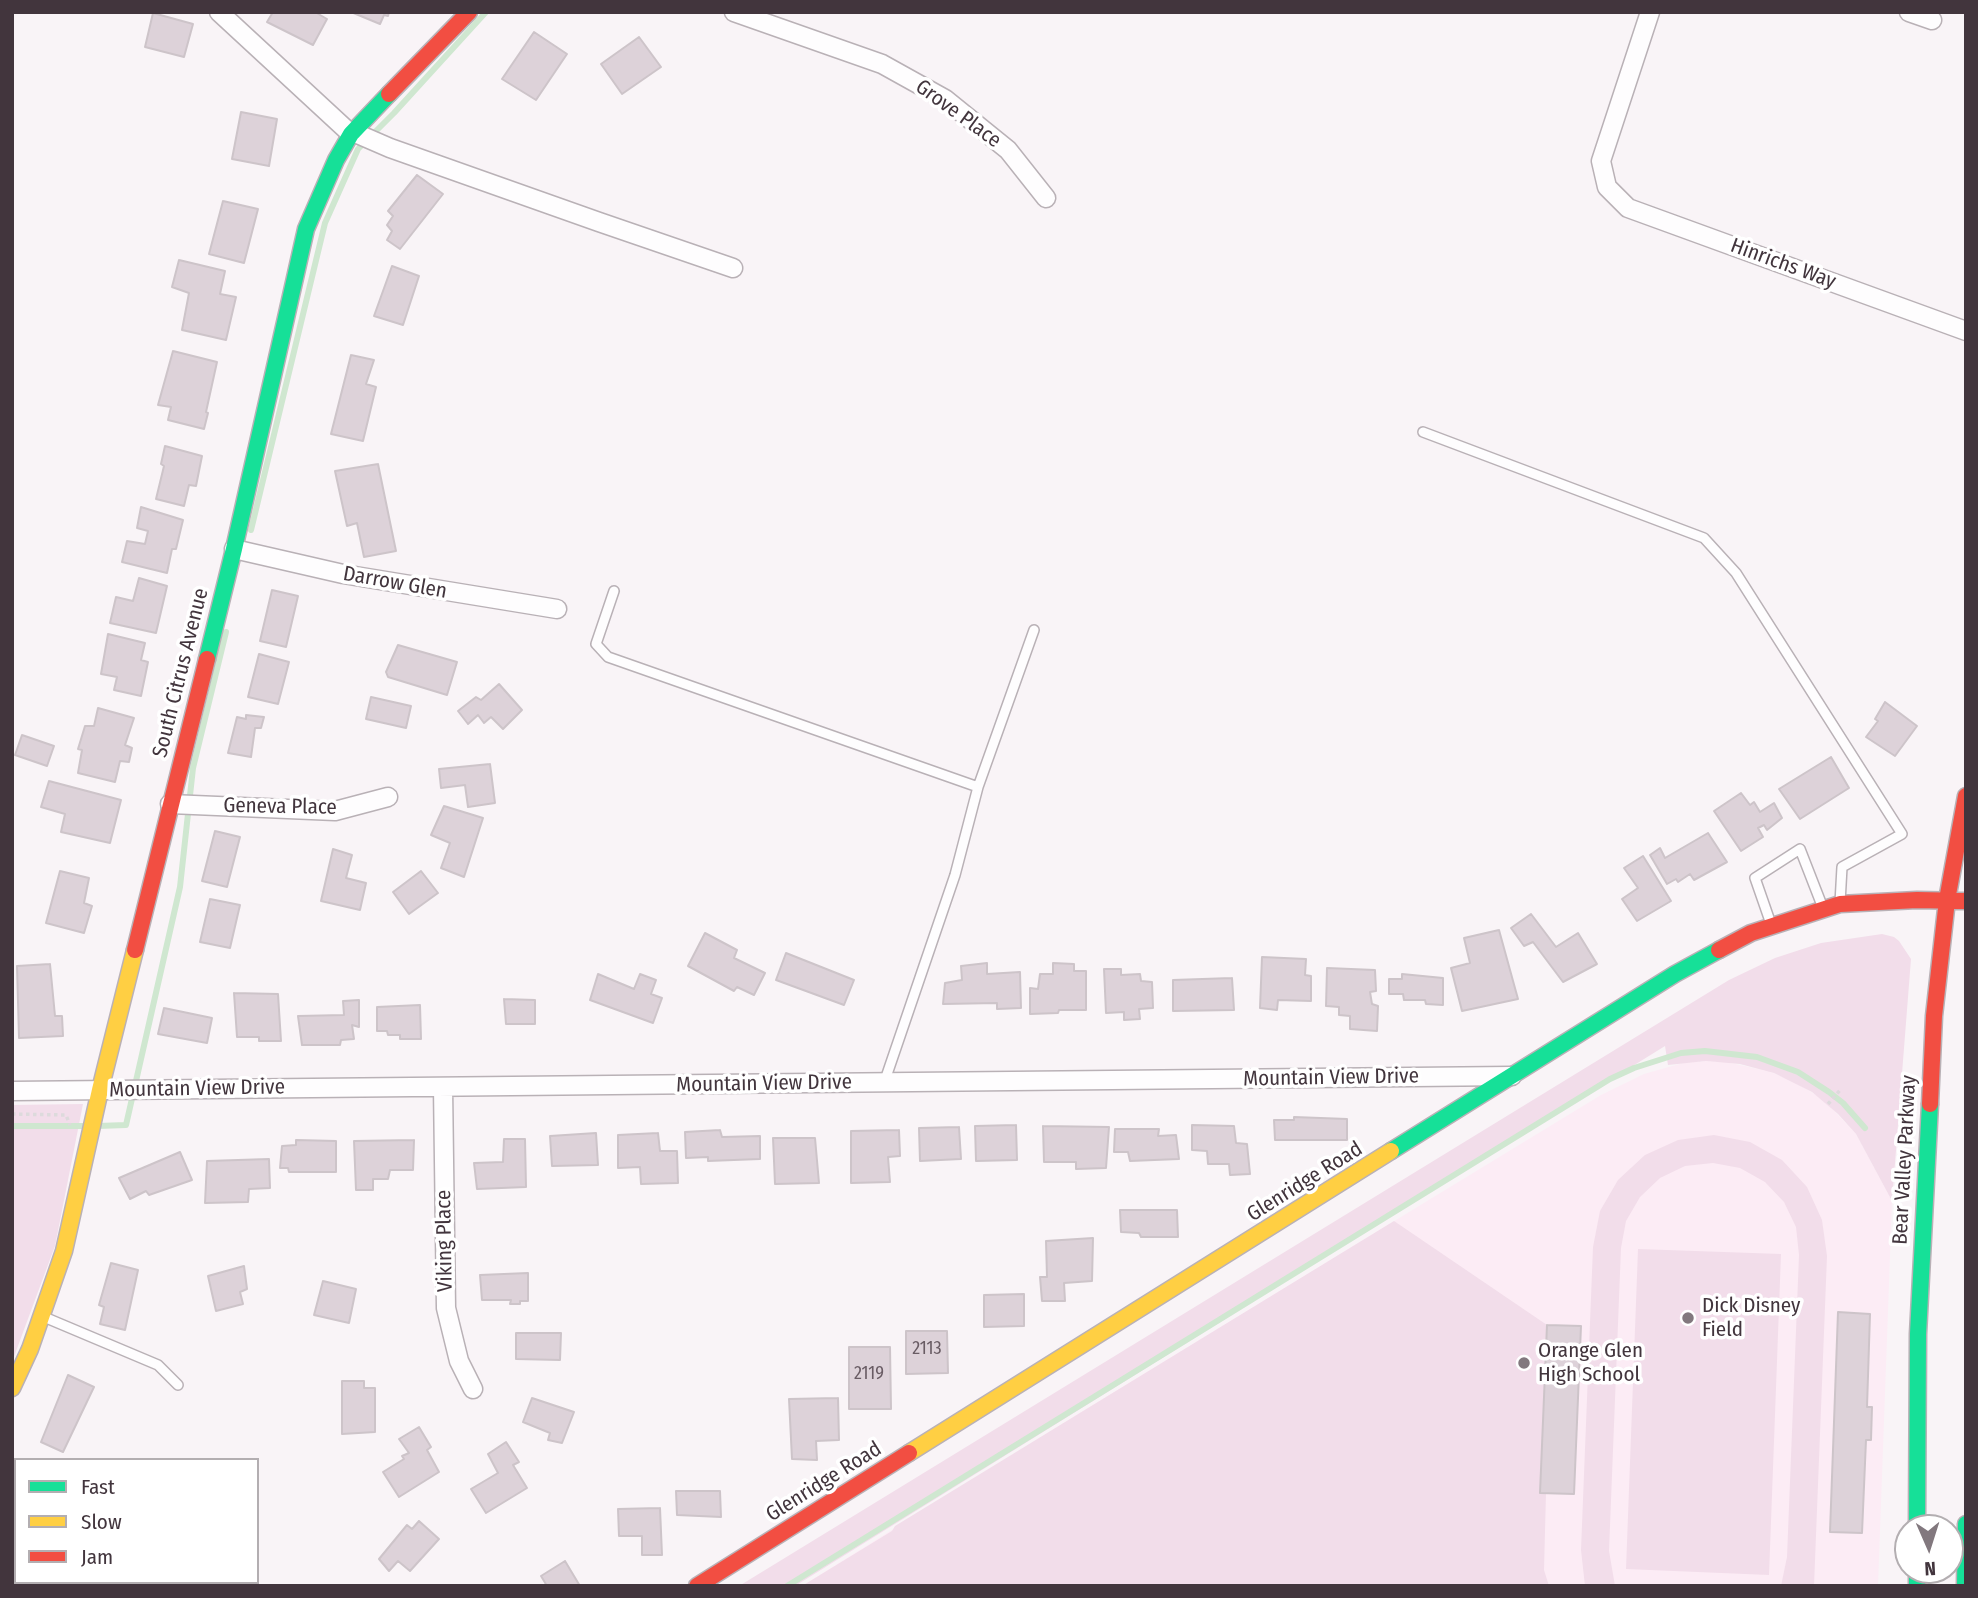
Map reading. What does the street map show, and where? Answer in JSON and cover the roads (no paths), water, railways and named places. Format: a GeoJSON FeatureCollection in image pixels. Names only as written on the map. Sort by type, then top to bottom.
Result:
{"type":"FeatureCollection","features":[{"type":"Feature","properties":{"kind":"street"},"geometry":{"type":"LineString","coordinates":[[219,12],[352,133],[733,268]]}},
{"type":"Feature","properties":{"kind":"street","name":"South Citrus Avenue"},"geometry":{"type":"LineString","coordinates":[[12,1388],[30,1349],[64,1251],[100,1090],[234,549],[306,229],[336,160],[352,133],[469,12]]}},
{"type":"Feature","properties":{"kind":"street","name":"Grove Place"},"geometry":{"type":"LineString","coordinates":[[734,12],[883,64],[945,99],[1007,150],[1046,198]]}},
{"type":"Feature","properties":{"kind":"street","name":"Hinrichs Way"},"geometry":{"type":"LineString","coordinates":[[1650,12],[1601,161],[1607,187],[1629,208],[1966,331]]}},
{"type":"Feature","properties":{"kind":"street"},"geometry":{"type":"LineString","coordinates":[[1909,12],[1933,20]]}},
{"type":"Feature","properties":{"kind":"street","name":"Darrow Glen"},"geometry":{"type":"LineString","coordinates":[[234,549],[342,574],[557,609]]}},
{"type":"Feature","properties":{"kind":"street","name":"Bear Valley Parkway"},"geometry":{"type":"LineString","coordinates":[[1917,1514],[1918,1334],[1934,1016],[1947,900],[1966,796]]}},
{"type":"Feature","properties":{"kind":"street","name":"Geneva Place"},"geometry":{"type":"LineString","coordinates":[[170,804],[335,811],[388,797]]}},
{"type":"Feature","properties":{"kind":"street","name":"Glenridge Road"},"geometry":{"type":"LineString","coordinates":[[698,1586],[1675,974],[1751,933],[1840,904],[1966,901]]}},
{"type":"Feature","properties":{"kind":"street","name":"Mountain View Drive"},"geometry":{"type":"LineString","coordinates":[[12,1091],[1516,1076]]}},
{"type":"Feature","properties":{"kind":"street","name":"Viking Place"},"geometry":{"type":"LineString","coordinates":[[443,1087],[446,1308],[459,1361],[473,1389]]}},
{"type":"Feature","properties":{"kind":"street"},"geometry":{"type":"LineString","coordinates":[[1965,1586],[1966,1524]]}},
{"type":"Feature","properties":{"kind":"lane"},"geometry":{"type":"LineString","coordinates":[[1423,432],[1704,538],[1737,573],[1902,834],[1842,867],[1840,904]]}},
{"type":"Feature","properties":{"kind":"lane"},"geometry":{"type":"LineString","coordinates":[[614,591],[596,644],[608,657],[978,787]]}},
{"type":"Feature","properties":{"kind":"lane"},"geometry":{"type":"LineString","coordinates":[[884,1083],[955,875],[978,787],[1034,630]]}},
{"type":"Feature","properties":{"kind":"lane"},"geometry":{"type":"LineString","coordinates":[[1772,927],[1755,878],[1800,849],[1824,909]]}},
{"type":"Feature","properties":{"kind":"lane"},"geometry":{"type":"LineString","coordinates":[[41,1316],[158,1365],[178,1385]]}},
{"type":"Feature","properties":{"kind":"waterway"},"geometry":{"type":"LineString","coordinates":[[251,530],[325,223],[358,149],[486,12]]}},
{"type":"Feature","properties":{"kind":"waterway"},"geometry":{"type":"LineString","coordinates":[[98,1126],[126,1125],[180,887],[193,768],[226,632]]}},
{"type":"Feature","properties":{"kind":"waterway"},"geometry":{"type":"LineString","coordinates":[[787,1586],[1610,1079],[1634,1068],[1681,1053],[1705,1051],[1757,1057],[1798,1072],[1829,1092],[1843,1103],[1865,1128]]}},
{"type":"Feature","properties":{"kind":"waterway"},"geometry":{"type":"LineString","coordinates":[[12,1126],[87,1126]]}},
{"type":"Feature","properties":{"kind":"place","name":"Dick Disney Field"},"geometry":{"type":"Point","coordinates":[1688,1318]}},
{"type":"Feature","properties":{"kind":"place","name":"Orange Glen High School"},"geometry":{"type":"Point","coordinates":[1524,1363]}}]}
